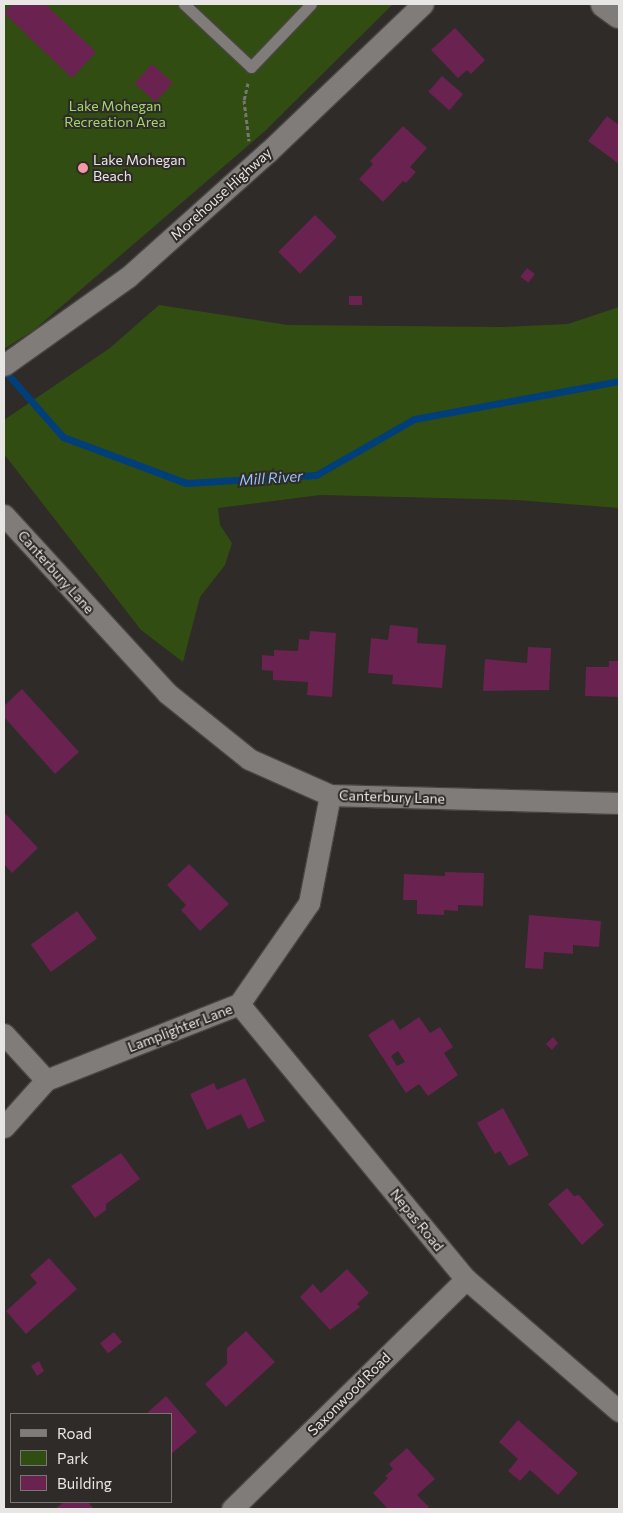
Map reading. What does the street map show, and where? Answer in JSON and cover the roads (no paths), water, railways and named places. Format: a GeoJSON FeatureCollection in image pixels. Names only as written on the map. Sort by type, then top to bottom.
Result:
{"type":"FeatureCollection","features":[{"type":"Feature","properties":{"kind":"street","name":"Morehouse Highway"},"geometry":{"type":"LineString","coordinates":[[4,365],[128,277],[268,152],[423,4]]}},
{"type":"Feature","properties":{"kind":"street","name":"Canterbury Lane"},"geometry":{"type":"LineString","coordinates":[[4,515],[167,693],[206,727],[249,759],[330,795],[619,803]]}},
{"type":"Feature","properties":{"kind":"street","name":"Lamplighter Lane"},"geometry":{"type":"LineString","coordinates":[[4,1127],[46,1080],[239,1004],[309,903],[330,795]]}},
{"type":"Feature","properties":{"kind":"street","name":"Nepas Road"},"geometry":{"type":"LineString","coordinates":[[239,1004],[466,1279],[619,1411]]}},
{"type":"Feature","properties":{"kind":"street"},"geometry":{"type":"LineString","coordinates":[[4,1034],[46,1080]]}},
{"type":"Feature","properties":{"kind":"street","name":"Saxonwood Road"},"geometry":{"type":"LineString","coordinates":[[232,1509],[466,1279]]}},
{"type":"Feature","properties":{"kind":"lane"},"geometry":{"type":"LineString","coordinates":[[184,4],[250,67],[311,4]]}},
{"type":"Feature","properties":{"kind":"waterway","name":"Mill River"},"geometry":{"type":"LineString","coordinates":[[4,370],[63,437],[186,483],[316,475],[414,419],[619,381]]}},
{"type":"Feature","properties":{"kind":"place","name":"Lake Mohegan Beach"},"geometry":{"type":"Point","coordinates":[83,168]}},
{"type":"Feature","properties":{"kind":"park label","name":"Lake Mohegan Recreation Area"},"geometry":{"type":"Point","coordinates":[115,114]}}]}
